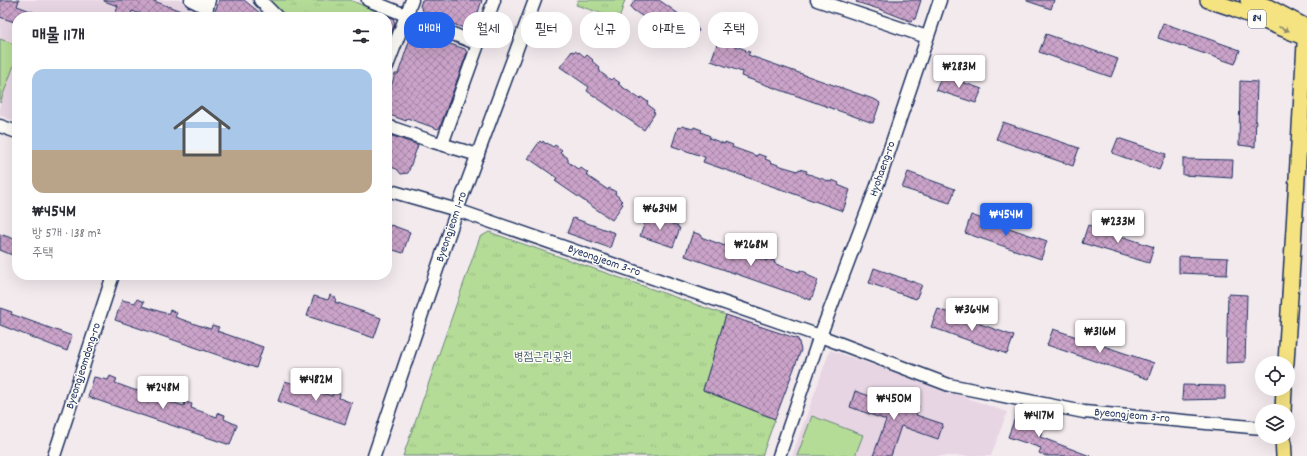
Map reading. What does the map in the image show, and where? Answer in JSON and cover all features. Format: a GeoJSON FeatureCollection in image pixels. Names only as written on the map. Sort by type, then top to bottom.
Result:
{"type":"FeatureCollection","features":[{"type":"Feature","properties":{"kind":"main road","name":"84"},"geometry":{"type":"LineString","coordinates":[[1208,0],[1307,33]]}},
{"type":"Feature","properties":{"kind":"main road","name":"84"},"geometry":{"type":"LineString","coordinates":[[1248,0],[1268,8],[1307,33]]}},
{"type":"Feature","properties":{"kind":"main road"},"geometry":{"type":"LineString","coordinates":[[1286,356],[1307,33]]}},
{"type":"Feature","properties":{"kind":"main road"},"geometry":{"type":"LineString","coordinates":[[1283,444],[1284,456]]}},
{"type":"Feature","properties":{"kind":"street"},"geometry":{"type":"LineString","coordinates":[[191,0],[207,8]]}},
{"type":"Feature","properties":{"kind":"street"},"geometry":{"type":"LineString","coordinates":[[260,0],[272,12]]}},
{"type":"Feature","properties":{"kind":"street"},"geometry":{"type":"LineString","coordinates":[[368,0],[404,15]]}},
{"type":"Feature","properties":{"kind":"street"},"geometry":{"type":"LineString","coordinates":[[408,12],[412,0]]}},
{"type":"Feature","properties":{"kind":"street"},"geometry":{"type":"LineString","coordinates":[[490,12],[494,0]]}},
{"type":"Feature","properties":{"kind":"street","name":"Byeongjeom 1-ro"},"geometry":{"type":"LineString","coordinates":[[374,456],[457,210],[535,0]]}},
{"type":"Feature","properties":{"kind":"street"},"geometry":{"type":"LineString","coordinates":[[817,0],[848,5],[927,37]]}},
{"type":"Feature","properties":{"kind":"street","name":"Hyohaeng-ro"},"geometry":{"type":"LineString","coordinates":[[820,336],[881,175],[940,0]]}},
{"type":"Feature","properties":{"kind":"street"},"geometry":{"type":"LineString","coordinates":[[1307,21],[1307,33]]}},
{"type":"Feature","properties":{"kind":"street"},"geometry":{"type":"LineString","coordinates":[[392,54],[404,24]]}},
{"type":"Feature","properties":{"kind":"street"},"geometry":{"type":"LineString","coordinates":[[442,144],[477,48]]}},
{"type":"Feature","properties":{"kind":"street"},"geometry":{"type":"LineString","coordinates":[[0,126],[12,130]]}},
{"type":"Feature","properties":{"kind":"street"},"geometry":{"type":"LineString","coordinates":[[392,128],[478,155]]}},
{"type":"Feature","properties":{"kind":"street","name":"Byeongjeom 3-ro"},"geometry":{"type":"LineString","coordinates":[[392,191],[457,210],[820,336],[949,385],[1084,412],[1255,427]]}},
{"type":"Feature","properties":{"kind":"street","name":"Byeongjeomdong-ro"},"geometry":{"type":"LineString","coordinates":[[54,456],[111,280]]}},
{"type":"Feature","properties":{"kind":"street"},"geometry":{"type":"LineString","coordinates":[[779,456],[820,336]]}},
{"type":"Feature","properties":{"kind":"shaded area"},"geometry":{"type":"Polygon","coordinates":[[[0,0],[200,0],[196,12],[12,12],[12,120],[0,115],[0,0]]]}},
{"type":"Feature","properties":{"kind":"shaded area"},"geometry":{"type":"Polygon","coordinates":[[[830,350],[1007,412],[991,456],[792,456],[830,350]]]}},
{"type":"Feature","properties":{"kind":"green space"},"geometry":{"type":"Polygon","coordinates":[[[268,0],[350,0],[379,12],[280,12],[268,0]]]}},
{"type":"Feature","properties":{"kind":"green space"},"geometry":{"type":"Polygon","coordinates":[[[578,0],[625,0],[621,12],[598,12],[576,5],[578,0]]]}},
{"type":"Feature","properties":{"kind":"green space"},"geometry":{"type":"Polygon","coordinates":[[[0,39],[12,43],[12,71],[0,103],[0,39]]]}},
{"type":"Feature","properties":{"kind":"green space","name":"병점근린공원"},"geometry":{"type":"Polygon","coordinates":[[[489,232],[726,315],[703,390],[775,419],[762,456],[403,456],[480,237],[489,232]]]}},
{"type":"Feature","properties":{"kind":"green space"},"geometry":{"type":"Polygon","coordinates":[[[812,416],[863,435],[855,456],[797,456],[812,416]]]}},
{"type":"Feature","properties":{"kind":"building"},"geometry":{"type":"Polygon","coordinates":[[[0,0],[19,0],[17,6],[33,12],[12,12],[12,21],[0,17],[0,0]]]}},
{"type":"Feature","properties":{"kind":"building"},"geometry":{"type":"Polygon","coordinates":[[[151,0],[181,11],[116,12],[118,6],[104,1],[151,0]]]}},
{"type":"Feature","properties":{"kind":"building"},"geometry":{"type":"Polygon","coordinates":[[[219,0],[244,0],[259,12],[215,12],[219,0]]]}},
{"type":"Feature","properties":{"kind":"building"},"geometry":{"type":"Polygon","coordinates":[[[422,0],[482,0],[478,12],[463,12],[463,28],[455,25],[455,12],[426,12],[423,11],[420,6],[422,0]]]}},
{"type":"Feature","properties":{"kind":"building"},"geometry":{"type":"Polygon","coordinates":[[[635,0],[659,0],[676,12],[638,12],[638,13],[630,8],[635,0]]]}},
{"type":"Feature","properties":{"kind":"building"},"geometry":{"type":"Polygon","coordinates":[[[857,0],[921,0],[915,19],[910,21],[856,2],[857,0]]]}},
{"type":"Feature","properties":{"kind":"building"},"geometry":{"type":"Polygon","coordinates":[[[1027,0],[1054,0],[1051,9],[1027,0]]]}},
{"type":"Feature","properties":{"kind":"building"},"geometry":{"type":"Polygon","coordinates":[[[392,18],[395,23],[392,31],[392,18]]]}},
{"type":"Feature","properties":{"kind":"building"},"geometry":{"type":"Polygon","coordinates":[[[1163,23],[1240,50],[1235,64],[1158,38],[1163,23]]]}},
{"type":"Feature","properties":{"kind":"building"},"geometry":{"type":"Polygon","coordinates":[[[1046,34],[1118,59],[1111,77],[1039,52],[1046,34]]]}},
{"type":"Feature","properties":{"kind":"building"},"geometry":{"type":"Polygon","coordinates":[[[455,46],[465,49],[467,53],[438,129],[407,118],[406,121],[392,116],[392,84],[395,74],[398,74],[407,48],[455,48],[455,46]]]}},
{"type":"Feature","properties":{"kind":"building"},"geometry":{"type":"Polygon","coordinates":[[[716,48],[741,48],[750,52],[748,55],[876,100],[880,103],[873,123],[741,76],[742,72],[711,61],[716,48]]]}},
{"type":"Feature","properties":{"kind":"building"},"geometry":{"type":"Polygon","coordinates":[[[572,51],[579,52],[585,57],[587,55],[600,68],[600,72],[611,80],[613,78],[620,83],[618,84],[640,99],[641,97],[648,102],[647,104],[654,110],[653,112],[655,113],[644,130],[587,91],[589,87],[560,67],[572,51]]]}},
{"type":"Feature","properties":{"kind":"building"},"geometry":{"type":"Polygon","coordinates":[[[942,75],[982,89],[976,103],[936,90],[942,75]]]}},
{"type":"Feature","properties":{"kind":"building"},"geometry":{"type":"Polygon","coordinates":[[[1240,81],[1257,82],[1255,147],[1239,145],[1240,81]]]}},
{"type":"Feature","properties":{"kind":"building"},"geometry":{"type":"Polygon","coordinates":[[[1003,122],[1079,148],[1073,166],[996,139],[1003,122]]]}},
{"type":"Feature","properties":{"kind":"building"},"geometry":{"type":"Polygon","coordinates":[[[682,126],[693,129],[694,127],[702,130],[701,132],[710,136],[709,138],[725,144],[725,142],[733,145],[732,147],[757,156],[758,154],[766,157],[765,159],[770,162],[798,171],[799,169],[807,171],[806,173],[831,182],[832,180],[839,183],[838,185],[850,190],[843,211],[703,162],[705,157],[672,146],[678,127],[681,128],[682,126]]]}},
{"type":"Feature","properties":{"kind":"building"},"geometry":{"type":"Polygon","coordinates":[[[392,136],[418,145],[408,173],[401,174],[397,169],[392,168],[392,136]]]}},
{"type":"Feature","properties":{"kind":"building"},"geometry":{"type":"Polygon","coordinates":[[[1118,138],[1166,154],[1159,170],[1112,153],[1118,138]]]}},
{"type":"Feature","properties":{"kind":"building"},"geometry":{"type":"Polygon","coordinates":[[[540,141],[542,143],[543,141],[553,147],[555,145],[562,150],[560,152],[568,158],[568,162],[579,170],[581,168],[588,173],[586,175],[608,190],[609,188],[616,192],[615,194],[619,197],[623,204],[612,220],[555,181],[557,178],[528,158],[540,141]]]}},
{"type":"Feature","properties":{"kind":"building"},"geometry":{"type":"Polygon","coordinates":[[[1183,159],[1233,160],[1232,178],[1183,175],[1183,159]]]}},
{"type":"Feature","properties":{"kind":"building"},"geometry":{"type":"Polygon","coordinates":[[[908,172],[955,189],[950,203],[902,188],[908,172]]]}},
{"type":"Feature","properties":{"kind":"building"},"geometry":{"type":"Polygon","coordinates":[[[971,215],[1047,241],[1041,259],[965,233],[971,215]]]}},
{"type":"Feature","properties":{"kind":"building"},"geometry":{"type":"Polygon","coordinates":[[[650,216],[662,219],[662,217],[670,220],[669,222],[680,228],[673,247],[640,236],[647,217],[649,218],[650,216]]]}},
{"type":"Feature","properties":{"kind":"building"},"geometry":{"type":"Polygon","coordinates":[[[573,218],[615,233],[610,248],[567,233],[573,218]]]}},
{"type":"Feature","properties":{"kind":"building"},"geometry":{"type":"Polygon","coordinates":[[[392,225],[410,232],[403,253],[392,250],[392,225]]]}},
{"type":"Feature","properties":{"kind":"building"},"geometry":{"type":"Polygon","coordinates":[[[1088,225],[1154,247],[1149,263],[1082,243],[1088,225]]]}},
{"type":"Feature","properties":{"kind":"building"},"geometry":{"type":"Polygon","coordinates":[[[693,232],[701,235],[701,237],[725,246],[726,244],[734,247],[733,249],[738,252],[767,261],[767,259],[775,261],[774,263],[781,266],[807,273],[807,275],[818,280],[811,300],[685,256],[693,232]]]}},
{"type":"Feature","properties":{"kind":"building"},"geometry":{"type":"Polygon","coordinates":[[[0,234],[12,238],[12,255],[0,250],[0,234]]]}},
{"type":"Feature","properties":{"kind":"building"},"geometry":{"type":"Polygon","coordinates":[[[1179,256],[1228,258],[1227,275],[1179,273],[1179,256]]]}},
{"type":"Feature","properties":{"kind":"building"},"geometry":{"type":"Polygon","coordinates":[[[874,268],[922,285],[916,299],[869,283],[874,268]]]}},
{"type":"Feature","properties":{"kind":"building"},"geometry":{"type":"Polygon","coordinates":[[[1228,294],[1247,295],[1245,362],[1226,363],[1228,294]]]}},
{"type":"Feature","properties":{"kind":"building"},"geometry":{"type":"Polygon","coordinates":[[[330,295],[336,298],[335,302],[381,318],[374,338],[307,316],[314,296],[328,300],[330,295]]]}},
{"type":"Feature","properties":{"kind":"building"},"geometry":{"type":"Polygon","coordinates":[[[137,299],[144,302],[142,306],[168,314],[170,310],[177,313],[175,317],[211,329],[212,325],[219,327],[217,331],[263,347],[256,368],[115,320],[122,300],[135,303],[137,299]]]}},
{"type":"Feature","properties":{"kind":"building"},"geometry":{"type":"Polygon","coordinates":[[[0,308],[12,312],[11,314],[72,336],[67,351],[0,325],[0,308]]]}},
{"type":"Feature","properties":{"kind":"building"},"geometry":{"type":"Polygon","coordinates":[[[938,309],[1014,336],[1007,354],[931,327],[938,309]]]}},
{"type":"Feature","properties":{"kind":"building"},"geometry":{"type":"Polygon","coordinates":[[[726,315],[798,339],[801,350],[775,419],[703,390],[726,315]]]}},
{"type":"Feature","properties":{"kind":"building"},"geometry":{"type":"Polygon","coordinates":[[[1053,329],[1154,363],[1148,379],[1047,345],[1053,329]]]}},
{"type":"Feature","properties":{"kind":"building"},"geometry":{"type":"Polygon","coordinates":[[[110,376],[117,379],[115,383],[134,390],[141,391],[142,387],[149,390],[148,394],[161,399],[184,406],[185,402],[192,404],[191,408],[217,417],[218,413],[225,415],[224,419],[237,425],[230,445],[88,397],[94,377],[108,380],[110,376]]]}},
{"type":"Feature","properties":{"kind":"building"},"geometry":{"type":"Polygon","coordinates":[[[285,381],[332,396],[333,392],[340,394],[339,398],[352,403],[345,424],[278,401],[285,381]]]}},
{"type":"Feature","properties":{"kind":"building"},"geometry":{"type":"Polygon","coordinates":[[[1183,385],[1225,386],[1225,399],[1182,400],[1183,385]]]}},
{"type":"Feature","properties":{"kind":"building"},"geometry":{"type":"Polygon","coordinates":[[[855,391],[904,408],[906,402],[919,406],[916,415],[943,424],[938,439],[901,426],[891,456],[873,456],[886,420],[850,407],[855,391]]]}},
{"type":"Feature","properties":{"kind":"building"},"geometry":{"type":"Polygon","coordinates":[[[1016,415],[1045,425],[1040,437],[1090,456],[1046,456],[1039,453],[1041,448],[1008,437],[1016,415]]]}}]}
